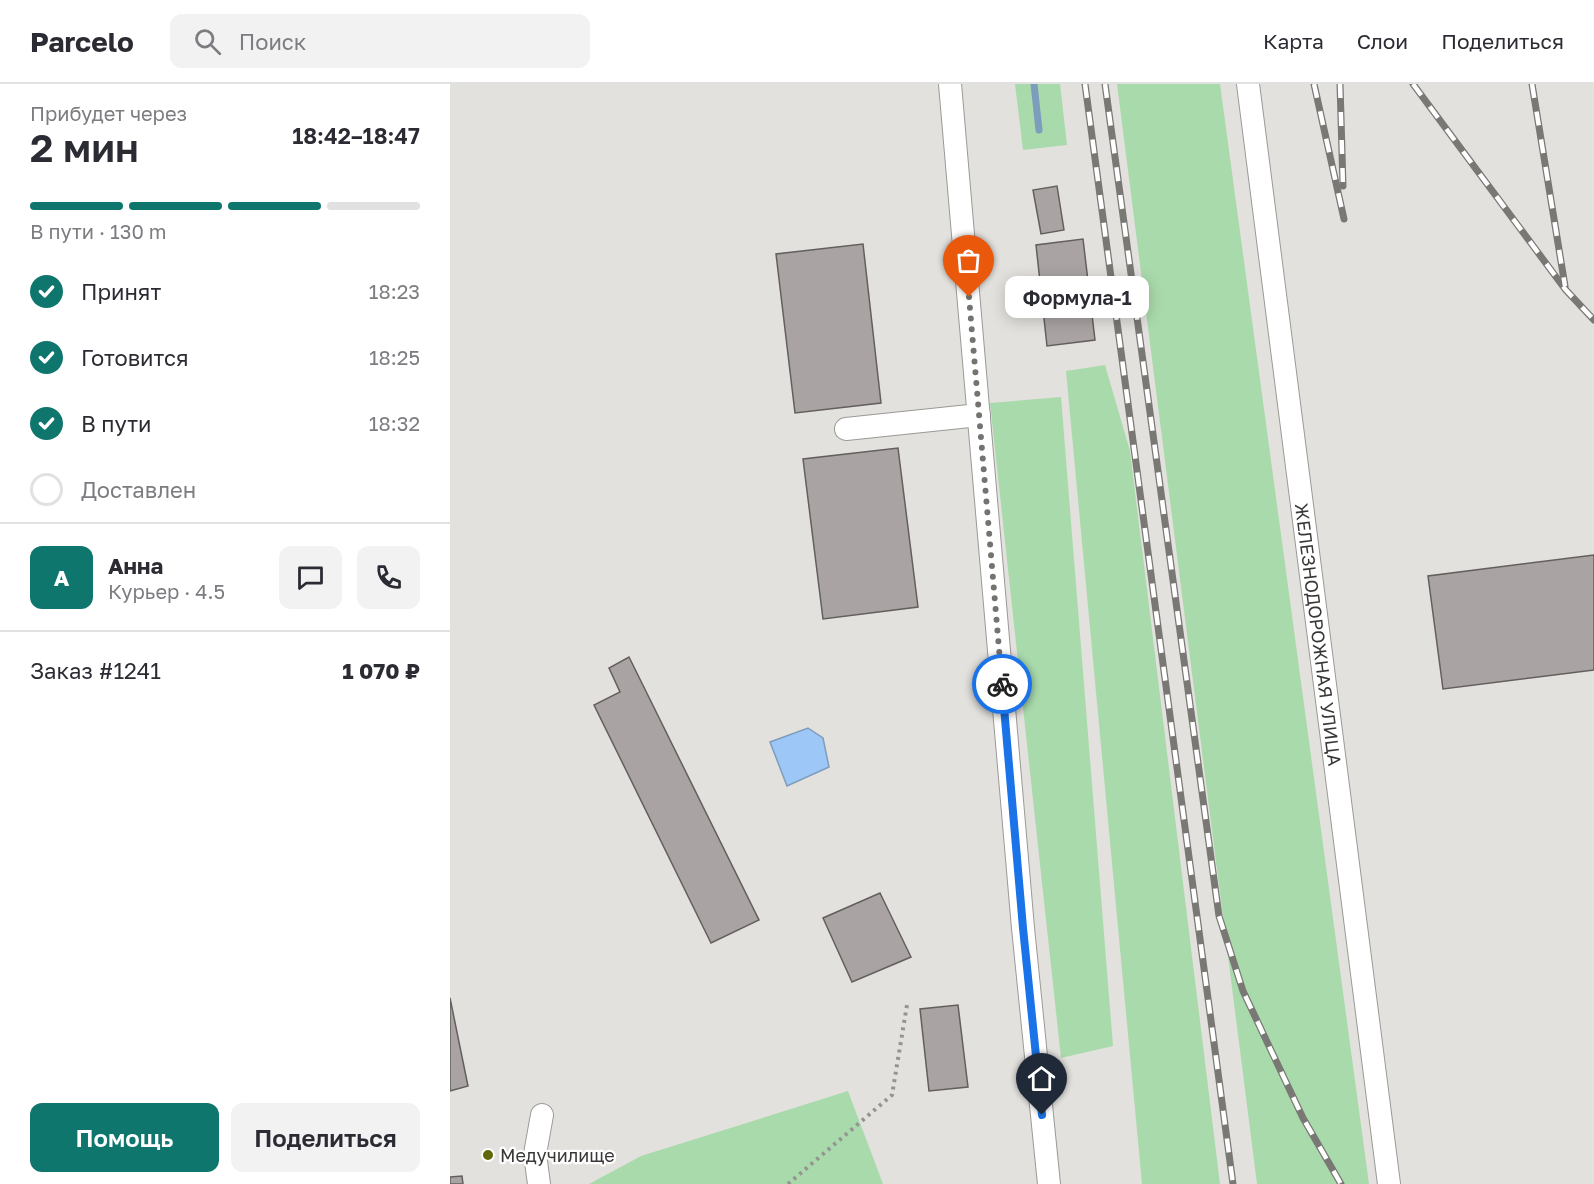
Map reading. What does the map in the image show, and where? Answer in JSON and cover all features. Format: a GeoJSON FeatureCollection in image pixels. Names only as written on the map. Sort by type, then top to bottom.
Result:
{"type":"FeatureCollection","features":[{"type":"Feature","properties":{"kind":"street"},"geometry":{"type":"LineString","coordinates":[[950,84],[1023,928],[1049,1184]]}},
{"type":"Feature","properties":{"kind":"street","name":"ЖЕЛЕЗНОДОРОЖНАЯ УЛИЦА"},"geometry":{"type":"LineString","coordinates":[[1248,84],[1389,1184]]}},
{"type":"Feature","properties":{"kind":"street"},"geometry":{"type":"LineString","coordinates":[[846,429],[979,415]]}},
{"type":"Feature","properties":{"kind":"street"},"geometry":{"type":"LineString","coordinates":[[539,1184],[535,1154],[542,1115]]}},
{"type":"Feature","properties":{"kind":"path"},"geometry":{"type":"LineString","coordinates":[[788,1184],[892,1095],[907,1005]]}},
{"type":"Feature","properties":{"kind":"green space"},"geometry":{"type":"Polygon","coordinates":[[[1015,84],[1060,84],[1067,145],[1023,150],[1015,84]]]}},
{"type":"Feature","properties":{"kind":"green space"},"geometry":{"type":"Polygon","coordinates":[[[1117,84],[1220,84],[1369,1184],[1257,1184],[1117,84]]]}},
{"type":"Feature","properties":{"kind":"green space"},"geometry":{"type":"Polygon","coordinates":[[[1105,365],[1130,451],[1220,1184],[1142,1184],[1066,371],[1105,365]]]}},
{"type":"Feature","properties":{"kind":"green space"},"geometry":{"type":"Polygon","coordinates":[[[1061,397],[1113,1046],[1061,1058],[990,403],[1061,397]]]}},
{"type":"Feature","properties":{"kind":"green space"},"geometry":{"type":"Polygon","coordinates":[[[848,1091],[883,1184],[589,1184],[641,1156],[848,1091]]]}},
{"type":"Feature","properties":{"kind":"water"},"geometry":{"type":"Polygon","coordinates":[[[808,728],[823,738],[829,767],[787,786],[770,742],[808,728]]]}},
{"type":"Feature","properties":{"kind":"building"},"geometry":{"type":"Polygon","coordinates":[[[1057,186],[1064,230],[1041,234],[1033,190],[1057,186]]]}},
{"type":"Feature","properties":{"kind":"building"},"geometry":{"type":"Polygon","coordinates":[[[1083,239],[1095,340],[1047,346],[1036,245],[1083,239]]]}},
{"type":"Feature","properties":{"kind":"building"},"geometry":{"type":"Polygon","coordinates":[[[863,244],[881,403],[795,413],[776,254],[863,244]]]}},
{"type":"Feature","properties":{"kind":"building"},"geometry":{"type":"Polygon","coordinates":[[[898,448],[918,607],[823,619],[803,459],[898,448]]]}},
{"type":"Feature","properties":{"kind":"building"},"geometry":{"type":"Polygon","coordinates":[[[1594,555],[1594,670],[1443,689],[1428,576],[1594,555]]]}},
{"type":"Feature","properties":{"kind":"building"},"geometry":{"type":"Polygon","coordinates":[[[629,657],[759,920],[711,943],[594,705],[620,692],[609,668],[629,657]]]}},
{"type":"Feature","properties":{"kind":"building"},"geometry":{"type":"Polygon","coordinates":[[[880,893],[911,957],[852,982],[823,918],[880,893]]]}},
{"type":"Feature","properties":{"kind":"building"},"geometry":{"type":"Polygon","coordinates":[[[450,998],[468,1086],[450,1091],[450,998]]]}},
{"type":"Feature","properties":{"kind":"building"},"geometry":{"type":"Polygon","coordinates":[[[958,1005],[968,1087],[929,1091],[920,1009],[958,1005]]]}},
{"type":"Feature","properties":{"kind":"building"},"geometry":{"type":"Polygon","coordinates":[[[462,1176],[463,1184],[450,1184],[450,1177],[462,1176]]]}},
{"type":"Feature","properties":{"kind":"waterway"},"geometry":{"type":"LineString","coordinates":[[1034,84],[1039,130]]}},
{"type":"Feature","properties":{"kind":"railway"},"geometry":{"type":"LineString","coordinates":[[1085,84],[1233,1184]]}},
{"type":"Feature","properties":{"kind":"railway"},"geometry":{"type":"LineString","coordinates":[[1105,84],[1219,916],[1243,991],[1303,1118],[1341,1184]]}},
{"type":"Feature","properties":{"kind":"railway"},"geometry":{"type":"LineString","coordinates":[[1314,84],[1344,219]]}},
{"type":"Feature","properties":{"kind":"railway"},"geometry":{"type":"LineString","coordinates":[[1340,84],[1343,186]]}},
{"type":"Feature","properties":{"kind":"railway"},"geometry":{"type":"LineString","coordinates":[[1413,84],[1565,289],[1594,320]]}},
{"type":"Feature","properties":{"kind":"railway"},"geometry":{"type":"LineString","coordinates":[[1532,84],[1565,286]]}},
{"type":"Feature","properties":{"kind":"way so far"},"geometry":{"type":"LineString","coordinates":[[969,297],[1002,684]]}},
{"type":"Feature","properties":{"kind":"place","name":"Формула-1"},"geometry":{"type":"Point","coordinates":[969,297]}},
{"type":"Feature","properties":{"kind":"place","name":"Медучилище"},"geometry":{"type":"Point","coordinates":[488,1155]}},
{"type":"Feature","properties":{"kind":"route"},"geometry":{"type":"LineString","coordinates":[[1002,684],[1042,1115]]}}]}
